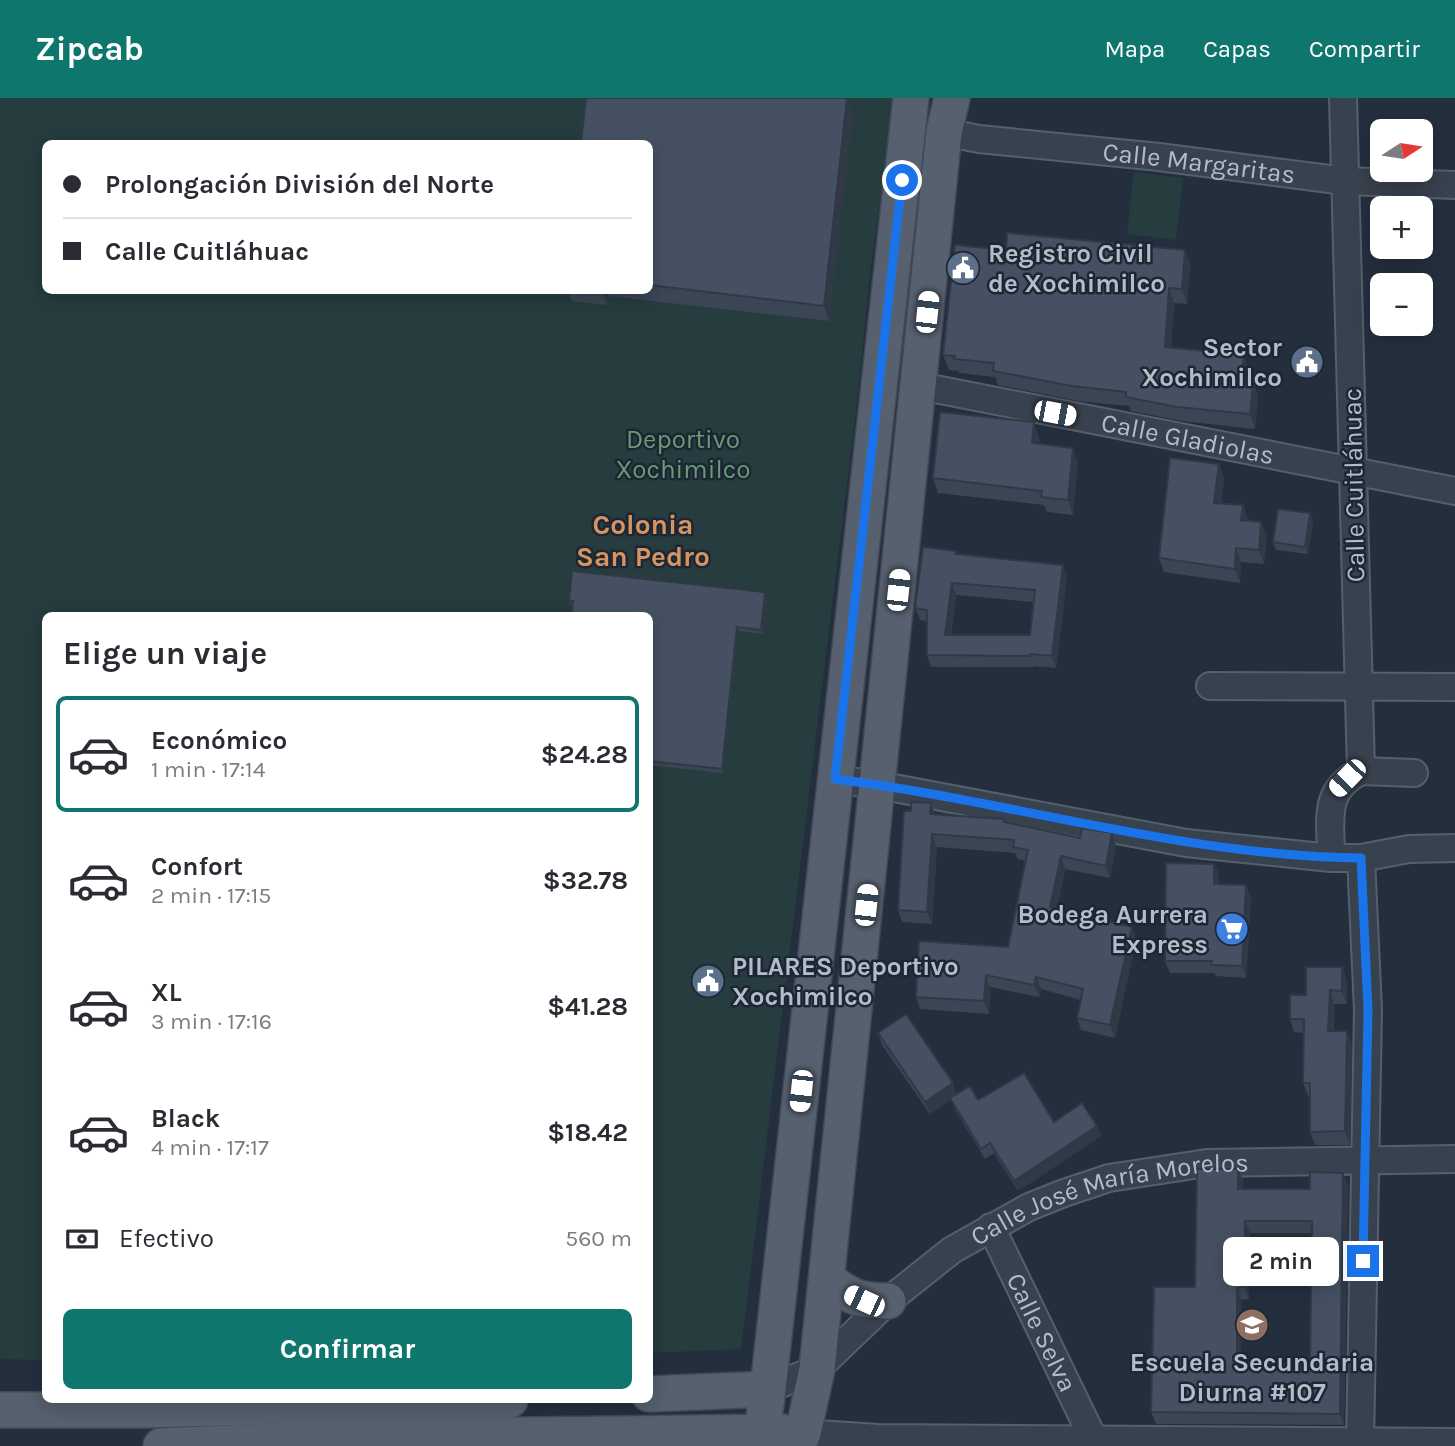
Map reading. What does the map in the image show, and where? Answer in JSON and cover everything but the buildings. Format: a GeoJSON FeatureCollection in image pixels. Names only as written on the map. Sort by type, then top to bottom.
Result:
{"type":"FeatureCollection","features":[{"type":"Feature","properties":{"kind":"main road"},"geometry":{"type":"LineString","coordinates":[[758,1438],[768,1389],[911,98]]}},
{"type":"Feature","properties":{"kind":"main road"},"geometry":{"type":"LineString","coordinates":[[0,1409],[142,1410],[363,1421],[495,1435],[800,1440],[817,1369],[944,132],[952,98]]}},
{"type":"Feature","properties":{"kind":"main road"},"geometry":{"type":"LineString","coordinates":[[847,669],[890,672]]}},
{"type":"Feature","properties":{"kind":"main road"},"geometry":{"type":"LineString","coordinates":[[827,1279],[843,1291],[864,1301],[888,1301]]}},
{"type":"Feature","properties":{"kind":"main road"},"geometry":{"type":"LineString","coordinates":[[653,1394],[768,1389]]}},
{"type":"Feature","properties":{"kind":"main road"},"geometry":{"type":"LineString","coordinates":[[161,1446],[483,1403]]}},
{"type":"Feature","properties":{"kind":"main road"},"geometry":{"type":"LineString","coordinates":[[495,1435],[496,1403]]}},
{"type":"Feature","properties":{"kind":"street","name":"Calle Cuitláhuac"},"geometry":{"type":"LineString","coordinates":[[1343,98],[1361,771]]}},
{"type":"Feature","properties":{"kind":"street","name":"Calle Margaritas"},"geometry":{"type":"LineString","coordinates":[[944,132],[979,139],[1345,181],[1455,185]]}},
{"type":"Feature","properties":{"kind":"street","name":"Calle Gladiolas"},"geometry":{"type":"LineString","coordinates":[[920,386],[1455,491]]}},
{"type":"Feature","properties":{"kind":"street"},"geometry":{"type":"LineString","coordinates":[[1210,686],[1455,687]]}},
{"type":"Feature","properties":{"kind":"street"},"geometry":{"type":"LineString","coordinates":[[1331,858],[1332,810],[1336,790],[1347,778],[1361,771],[1414,773]]}},
{"type":"Feature","properties":{"kind":"street"},"geometry":{"type":"LineString","coordinates":[[835,779],[1186,843],[1331,858],[1361,858],[1409,849],[1455,848]]}},
{"type":"Feature","properties":{"kind":"street"},"geometry":{"type":"LineString","coordinates":[[1360,1444],[1368,1010],[1361,858]]}},
{"type":"Feature","properties":{"kind":"street","name":"Calle José María Morelos"},"geometry":{"type":"LineString","coordinates":[[817,1369],[888,1301],[952,1250],[1029,1207],[1109,1178],[1208,1163],[1455,1158]]}},
{"type":"Feature","properties":{"kind":"street","name":"Calle Selva"},"geometry":{"type":"LineString","coordinates":[[991,1227],[1093,1438]]}},
{"type":"Feature","properties":{"kind":"street"},"geometry":{"type":"LineString","coordinates":[[768,1389],[817,1369]]}},
{"type":"Feature","properties":{"kind":"street"},"geometry":{"type":"LineString","coordinates":[[142,1410],[154,1446]]}},
{"type":"Feature","properties":{"kind":"street"},"geometry":{"type":"LineString","coordinates":[[800,1440],[878,1442],[1093,1438],[1126,1442],[1455,1442]]}},
{"type":"Feature","properties":{"kind":"green space","name":"Deportivo Xochimilco"},"geometry":{"type":"Polygon","coordinates":[[[0,98],[896,98],[870,271],[859,385],[741,1349],[653,1353],[653,612],[42,612],[42,1360],[0,1359],[0,98]]]}},
{"type":"Feature","properties":{"kind":"green space"},"geometry":{"type":"Polygon","coordinates":[[[1134,172],[1183,178],[1176,240],[1127,234],[1134,172]]]}},
{"type":"Feature","properties":{"kind":"place","name":"Registro Civil de Xochimilco"},"geometry":{"type":"Point","coordinates":[963,268]}},
{"type":"Feature","properties":{"kind":"place","name":"Sector Xochimilco"},"geometry":{"type":"Point","coordinates":[1307,362]}},
{"type":"Feature","properties":{"kind":"place","name":"Bodega Aurrera Express"},"geometry":{"type":"Point","coordinates":[1232,929]}},
{"type":"Feature","properties":{"kind":"place","name":"PILARES Deportivo Xochimilco"},"geometry":{"type":"Point","coordinates":[708,981]}},
{"type":"Feature","properties":{"kind":"place","name":"Escuela Secundaria Diurna #107"},"geometry":{"type":"Point","coordinates":[1252,1325]}},
{"type":"Feature","properties":{"kind":"district","name":"Colonia San Pedro"},"geometry":{"type":"Point","coordinates":[643,540]}},
{"type":"Feature","properties":{"kind":"route"},"geometry":{"type":"LineString","coordinates":[[902,180],[835,779],[1186,843],[1331,858],[1361,858],[1368,1010],[1363,1261]]}}]}
